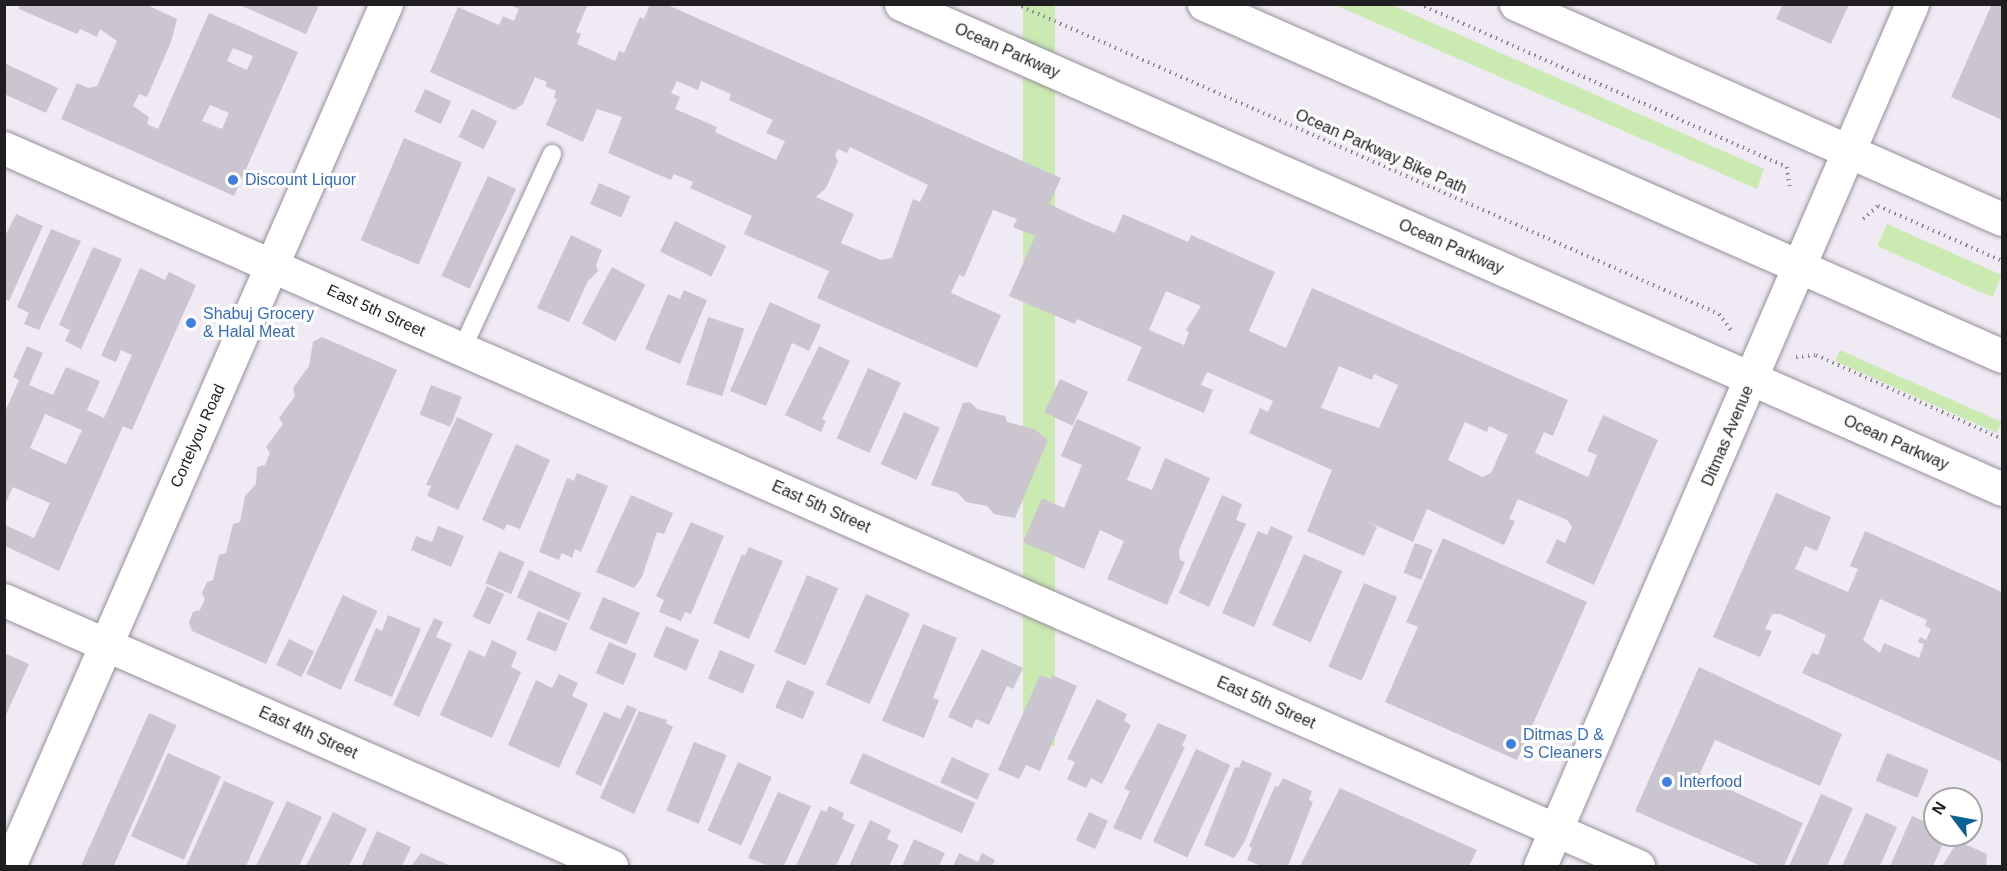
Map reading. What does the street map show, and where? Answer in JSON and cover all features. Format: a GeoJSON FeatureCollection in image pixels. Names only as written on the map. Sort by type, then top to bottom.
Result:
{"type":"FeatureCollection","features":[{"type":"Feature","properties":{"kind":"street","name":"Cortelyou Road"},"geometry":{"type":"LineString","coordinates":[[9,867],[386,4]]}},
{"type":"Feature","properties":{"kind":"street","name":"Ocean Parkway"},"geometry":{"type":"LineString","coordinates":[[900,4],[2002,489]]}},
{"type":"Feature","properties":{"kind":"street"},"geometry":{"type":"LineString","coordinates":[[1204,4],[2002,356]]}},
{"type":"Feature","properties":{"kind":"street"},"geometry":{"type":"LineString","coordinates":[[1516,4],[2002,219]]}},
{"type":"Feature","properties":{"kind":"street","name":"Ditmas Avenue"},"geometry":{"type":"LineString","coordinates":[[1540,867],[1752,380],[1912,4]]}},
{"type":"Feature","properties":{"kind":"street","name":"East 5th Street"},"geometry":{"type":"LineString","coordinates":[[4,148],[1638,867]]}},
{"type":"Feature","properties":{"kind":"street","name":"East 4th Street"},"geometry":{"type":"LineString","coordinates":[[4,600],[611,867]]}},
{"type":"Feature","properties":{"kind":"lane"},"geometry":{"type":"LineString","coordinates":[[462,349],[552,154]]}},
{"type":"Feature","properties":{"kind":"path","name":"Ocean Parkway Bike Path"},"geometry":{"type":"LineString","coordinates":[[1016,4],[1719,314],[1731,330]]}},
{"type":"Feature","properties":{"kind":"path"},"geometry":{"type":"LineString","coordinates":[[1419,4],[1787,167],[1791,189]]}},
{"type":"Feature","properties":{"kind":"path"},"geometry":{"type":"LineString","coordinates":[[1863,219],[1878,206],[2002,261]]}},
{"type":"Feature","properties":{"kind":"path"},"geometry":{"type":"LineString","coordinates":[[1798,358],[1816,355],[2002,439]]}},
{"type":"Feature","properties":{"kind":"green space"},"geometry":{"type":"Polygon","coordinates":[[[1023,5],[1055,5],[1055,746],[1023,746],[1023,5]]]}},
{"type":"Feature","properties":{"kind":"green space"},"geometry":{"type":"Polygon","coordinates":[[[1335,5],[1392,5],[1764,169],[1757,189],[1335,5]]]}},
{"type":"Feature","properties":{"kind":"green space"},"geometry":{"type":"Polygon","coordinates":[[[1887,224],[2002,275],[1992,297],[1877,246],[1887,224]]]}},
{"type":"Feature","properties":{"kind":"green space"},"geometry":{"type":"Polygon","coordinates":[[[1840,350],[2002,422],[1997,433],[1835,361],[1840,350]]]}},
{"type":"Feature","properties":{"kind":"building"},"geometry":{"type":"Polygon","coordinates":[[[20,4],[145,4],[177,19],[171,42],[147,97],[139,94],[133,106],[149,117],[147,124],[158,129],[209,13],[298,52],[234,196],[61,119],[77,83],[88,88],[97,86],[117,41],[100,29],[97,37],[80,29],[77,34],[19,9],[20,4]],[[233,48],[227,61],[247,70],[253,56],[233,48]],[[210,105],[202,121],[222,129],[229,113],[210,105]]]}},
{"type":"Feature","properties":{"kind":"building"},"geometry":{"type":"Polygon","coordinates":[[[507,4],[588,4],[576,32],[581,34],[577,44],[615,61],[619,51],[624,53],[640,17],[644,19],[650,4],[665,4],[1061,178],[1049,204],[1081,219],[1115,233],[1123,214],[1188,242],[1191,235],[1275,272],[1249,331],[1286,348],[1312,288],[1568,400],[1553,436],[1544,432],[1535,453],[1588,477],[1597,455],[1587,451],[1603,415],[1658,440],[1594,585],[1546,563],[1557,539],[1565,543],[1572,527],[1567,520],[1518,499],[1509,519],[1515,521],[1504,545],[1427,509],[1413,542],[1366,521],[1377,527],[1364,556],[1307,531],[1332,470],[1249,433],[1260,408],[1268,412],[1273,401],[1207,372],[1201,385],[1213,390],[1204,413],[1127,380],[1142,347],[1077,319],[1075,324],[1009,296],[1035,236],[1013,227],[1017,219],[993,210],[964,277],[959,275],[951,293],[1001,315],[977,368],[817,298],[829,271],[744,234],[752,216],[690,188],[693,182],[674,174],[671,180],[608,153],[622,117],[597,109],[583,142],[546,125],[557,99],[554,98],[556,91],[545,86],[547,82],[535,77],[523,104],[514,110],[430,72],[458,7],[499,25],[503,16],[514,21],[519,9],[507,4]],[[677,81],[671,93],[680,97],[675,109],[717,127],[715,132],[776,160],[785,141],[766,133],[773,120],[729,100],[731,94],[701,81],[698,90],[677,81]],[[850,147],[847,153],[838,149],[835,156],[838,161],[826,188],[816,197],[854,214],[841,243],[881,260],[892,258],[913,199],[920,202],[928,185],[850,147]],[[1166,291],[1149,330],[1184,345],[1189,332],[1186,330],[1201,306],[1166,291]],[[1339,366],[1321,408],[1379,428],[1398,385],[1374,374],[1372,380],[1339,366]],[[1465,422],[1448,460],[1482,477],[1491,473],[1508,435],[1489,426],[1487,432],[1465,422]]]}},
{"type":"Feature","properties":{"kind":"building"},"geometry":{"type":"Polygon","coordinates":[[[1783,4],[1849,4],[1831,44],[1776,19],[1783,4]]]}},
{"type":"Feature","properties":{"kind":"building"},"geometry":{"type":"Polygon","coordinates":[[[1992,4],[2002,4],[2002,120],[1951,97],[1992,4]]]}},
{"type":"Feature","properties":{"kind":"building"},"geometry":{"type":"Polygon","coordinates":[[[240,5],[319,5],[306,34],[240,5]]]}},
{"type":"Feature","properties":{"kind":"building"},"geometry":{"type":"Polygon","coordinates":[[[4,63],[58,88],[46,113],[4,94],[4,63]]]}},
{"type":"Feature","properties":{"kind":"building"},"geometry":{"type":"Polygon","coordinates":[[[425,89],[451,101],[441,124],[414,112],[425,89]]]}},
{"type":"Feature","properties":{"kind":"building"},"geometry":{"type":"Polygon","coordinates":[[[472,109],[497,121],[484,149],[458,137],[472,109]]]}},
{"type":"Feature","properties":{"kind":"building"},"geometry":{"type":"Polygon","coordinates":[[[404,138],[462,163],[419,265],[361,240],[404,138]]]}},
{"type":"Feature","properties":{"kind":"building"},"geometry":{"type":"Polygon","coordinates":[[[488,176],[516,189],[470,289],[442,276],[488,176]]]}},
{"type":"Feature","properties":{"kind":"building"},"geometry":{"type":"Polygon","coordinates":[[[599,183],[630,196],[621,217],[590,204],[599,183]]]}},
{"type":"Feature","properties":{"kind":"building"},"geometry":{"type":"Polygon","coordinates":[[[16,214],[43,226],[9,301],[4,298],[4,238],[16,214]]]}},
{"type":"Feature","properties":{"kind":"building"},"geometry":{"type":"Polygon","coordinates":[[[675,221],[726,246],[711,277],[660,252],[675,221]]]}},
{"type":"Feature","properties":{"kind":"building"},"geometry":{"type":"Polygon","coordinates":[[[51,229],[81,241],[39,330],[24,324],[29,313],[17,307],[51,229]]]}},
{"type":"Feature","properties":{"kind":"building"},"geometry":{"type":"Polygon","coordinates":[[[571,235],[602,250],[596,265],[598,271],[588,281],[569,322],[537,308],[571,235]]]}},
{"type":"Feature","properties":{"kind":"building"},"geometry":{"type":"Polygon","coordinates":[[[93,247],[122,259],[81,349],[65,341],[70,330],[59,325],[93,247]]]}},
{"type":"Feature","properties":{"kind":"building"},"geometry":{"type":"Polygon","coordinates":[[[612,267],[646,285],[616,341],[582,324],[612,267]]]}},
{"type":"Feature","properties":{"kind":"building"},"geometry":{"type":"Polygon","coordinates":[[[140,268],[165,280],[169,272],[196,285],[132,430],[123,426],[59,571],[5,546],[5,525],[34,538],[50,503],[13,487],[4,507],[4,414],[19,380],[13,377],[27,346],[43,353],[29,385],[53,395],[66,367],[100,381],[87,410],[104,418],[132,355],[121,350],[116,362],[101,356],[140,268]],[[45,414],[30,448],[66,464],[82,430],[45,414]]]}},
{"type":"Feature","properties":{"kind":"building"},"geometry":{"type":"Polygon","coordinates":[[[684,290],[707,300],[680,364],[645,349],[668,294],[680,299],[684,290]]]}},
{"type":"Feature","properties":{"kind":"building"},"geometry":{"type":"Polygon","coordinates":[[[770,302],[821,325],[809,351],[792,343],[766,406],[730,391],[770,302]]]}},
{"type":"Feature","properties":{"kind":"building"},"geometry":{"type":"Polygon","coordinates":[[[708,317],[744,329],[722,396],[686,385],[708,317]]]}},
{"type":"Feature","properties":{"kind":"building"},"geometry":{"type":"Polygon","coordinates":[[[322,337],[397,370],[266,664],[192,631],[189,622],[193,612],[200,610],[205,599],[202,593],[207,582],[213,580],[219,555],[226,553],[233,524],[240,522],[245,496],[256,484],[257,467],[265,465],[270,453],[266,447],[283,424],[279,418],[295,396],[293,388],[309,366],[313,342],[322,337]]]}},
{"type":"Feature","properties":{"kind":"building"},"geometry":{"type":"Polygon","coordinates":[[[819,346],[850,361],[822,419],[826,421],[821,432],[785,415],[819,346]]]}},
{"type":"Feature","properties":{"kind":"building"},"geometry":{"type":"Polygon","coordinates":[[[868,368],[901,383],[870,453],[837,438],[868,368]]]}},
{"type":"Feature","properties":{"kind":"building"},"geometry":{"type":"Polygon","coordinates":[[[1060,379],[1088,392],[1072,426],[1044,413],[1060,379]]]}},
{"type":"Feature","properties":{"kind":"building"},"geometry":{"type":"Polygon","coordinates":[[[431,385],[462,397],[450,427],[420,415],[431,385]]]}},
{"type":"Feature","properties":{"kind":"building"},"geometry":{"type":"Polygon","coordinates":[[[970,402],[977,409],[1005,416],[1007,422],[1034,429],[1048,440],[1015,518],[994,514],[987,506],[966,502],[958,493],[931,485],[963,403],[970,402]]]}},
{"type":"Feature","properties":{"kind":"building"},"geometry":{"type":"Polygon","coordinates":[[[904,412],[940,428],[916,480],[881,464],[904,412]]]}},
{"type":"Feature","properties":{"kind":"building"},"geometry":{"type":"Polygon","coordinates":[[[457,417],[493,434],[458,510],[427,496],[431,486],[426,485],[457,417]]]}},
{"type":"Feature","properties":{"kind":"building"},"geometry":{"type":"Polygon","coordinates":[[[1077,419],[1141,447],[1127,480],[1152,490],[1165,458],[1210,478],[1179,550],[1180,560],[1185,562],[1167,605],[1107,579],[1124,541],[1100,530],[1084,569],[1023,542],[1042,498],[1064,508],[1082,465],[1061,456],[1077,419]]]}},
{"type":"Feature","properties":{"kind":"building"},"geometry":{"type":"Polygon","coordinates":[[[516,444],[550,460],[520,529],[507,524],[504,530],[482,520],[516,444]]]}},
{"type":"Feature","properties":{"kind":"building"},"geometry":{"type":"Polygon","coordinates":[[[577,473],[608,486],[581,552],[575,549],[572,558],[562,553],[559,560],[539,552],[567,478],[574,481],[577,473]]]}},
{"type":"Feature","properties":{"kind":"building"},"geometry":{"type":"Polygon","coordinates":[[[1776,493],[1831,517],[1817,551],[1805,546],[1795,569],[1848,592],[1858,569],[1850,566],[1865,531],[2002,592],[2002,762],[1802,673],[1812,653],[1818,655],[1826,635],[1780,614],[1772,614],[1765,629],[1772,631],[1760,657],[1713,637],[1776,493]],[[1880,599],[1863,640],[1880,653],[1884,643],[1919,658],[1924,644],[1918,642],[1920,637],[1926,640],[1931,629],[1925,626],[1927,620],[1880,599]]]}},
{"type":"Feature","properties":{"kind":"building"},"geometry":{"type":"Polygon","coordinates":[[[631,495],[673,513],[664,534],[657,532],[642,577],[634,588],[596,572],[631,495]]]}},
{"type":"Feature","properties":{"kind":"building"},"geometry":{"type":"Polygon","coordinates":[[[1222,495],[1242,504],[1236,520],[1246,524],[1209,607],[1179,593],[1222,495]]]}},
{"type":"Feature","properties":{"kind":"building"},"geometry":{"type":"Polygon","coordinates":[[[691,522],[724,536],[691,614],[685,612],[681,621],[659,612],[664,600],[656,596],[691,522]]]}},
{"type":"Feature","properties":{"kind":"building"},"geometry":{"type":"Polygon","coordinates":[[[438,526],[464,536],[451,567],[411,550],[416,536],[432,542],[438,526]]]}},
{"type":"Feature","properties":{"kind":"building"},"geometry":{"type":"Polygon","coordinates":[[[1271,526],[1293,536],[1254,627],[1222,613],[1258,531],[1267,535],[1271,526]]]}},
{"type":"Feature","properties":{"kind":"building"},"geometry":{"type":"Polygon","coordinates":[[[1443,538],[1587,602],[1517,760],[1385,702],[1418,627],[1406,622],[1443,538]]]}},
{"type":"Feature","properties":{"kind":"building"},"geometry":{"type":"Polygon","coordinates":[[[1415,543],[1433,550],[1421,580],[1404,573],[1415,543]]]}},
{"type":"Feature","properties":{"kind":"building"},"geometry":{"type":"Polygon","coordinates":[[[749,547],[783,561],[749,639],[713,623],[742,554],[745,556],[749,547]]]}},
{"type":"Feature","properties":{"kind":"building"},"geometry":{"type":"Polygon","coordinates":[[[499,551],[525,562],[511,594],[485,583],[499,551]]]}},
{"type":"Feature","properties":{"kind":"building"},"geometry":{"type":"Polygon","coordinates":[[[1304,554],[1342,571],[1311,642],[1272,625],[1304,554]]]}},
{"type":"Feature","properties":{"kind":"building"},"geometry":{"type":"Polygon","coordinates":[[[529,570],[581,593],[569,621],[517,597],[529,570]]]}},
{"type":"Feature","properties":{"kind":"building"},"geometry":{"type":"Polygon","coordinates":[[[807,575],[838,588],[805,666],[774,652],[807,575]]]}},
{"type":"Feature","properties":{"kind":"building"},"geometry":{"type":"Polygon","coordinates":[[[1364,583],[1397,597],[1362,681],[1328,667],[1364,583]]]}},
{"type":"Feature","properties":{"kind":"building"},"geometry":{"type":"Polygon","coordinates":[[[487,586],[504,594],[490,625],[473,617],[487,586]]]}},
{"type":"Feature","properties":{"kind":"building"},"geometry":{"type":"Polygon","coordinates":[[[866,594],[910,614],[870,704],[826,684],[866,594]]]}},
{"type":"Feature","properties":{"kind":"building"},"geometry":{"type":"Polygon","coordinates":[[[343,595],[377,611],[341,690],[306,674],[343,595]]]}},
{"type":"Feature","properties":{"kind":"building"},"geometry":{"type":"Polygon","coordinates":[[[603,597],[640,613],[626,645],[589,629],[603,597]]]}},
{"type":"Feature","properties":{"kind":"building"},"geometry":{"type":"Polygon","coordinates":[[[538,611],[568,623],[556,652],[526,640],[538,611]]]}},
{"type":"Feature","properties":{"kind":"building"},"geometry":{"type":"Polygon","coordinates":[[[388,615],[421,629],[392,697],[354,681],[376,628],[382,631],[388,615]]]}},
{"type":"Feature","properties":{"kind":"building"},"geometry":{"type":"Polygon","coordinates":[[[434,618],[443,622],[436,637],[452,644],[419,717],[393,705],[434,618]]]}},
{"type":"Feature","properties":{"kind":"building"},"geometry":{"type":"Polygon","coordinates":[[[923,624],[957,638],[933,698],[939,700],[924,738],[882,721],[923,624]]]}},
{"type":"Feature","properties":{"kind":"building"},"geometry":{"type":"Polygon","coordinates":[[[666,626],[699,640],[686,670],[653,656],[666,626]]]}},
{"type":"Feature","properties":{"kind":"building"},"geometry":{"type":"Polygon","coordinates":[[[289,639],[314,651],[301,677],[276,665],[289,639]]]}},
{"type":"Feature","properties":{"kind":"building"},"geometry":{"type":"Polygon","coordinates":[[[492,640],[517,652],[511,667],[521,672],[492,738],[440,715],[469,650],[485,657],[492,640]]]}},
{"type":"Feature","properties":{"kind":"building"},"geometry":{"type":"Polygon","coordinates":[[[609,642],[637,654],[623,685],[596,673],[609,642]]]}},
{"type":"Feature","properties":{"kind":"building"},"geometry":{"type":"Polygon","coordinates":[[[982,649],[1023,668],[1013,689],[1007,686],[989,725],[976,719],[972,728],[948,717],[982,649]]]}},
{"type":"Feature","properties":{"kind":"building"},"geometry":{"type":"Polygon","coordinates":[[[720,650],[755,665],[743,693],[708,679],[720,650]]]}},
{"type":"Feature","properties":{"kind":"building"},"geometry":{"type":"Polygon","coordinates":[[[4,653],[29,664],[4,719],[4,653]]]}},
{"type":"Feature","properties":{"kind":"building"},"geometry":{"type":"Polygon","coordinates":[[[1699,667],[1842,734],[1820,786],[1715,740],[1700,773],[1703,783],[1715,788],[1717,784],[1803,823],[1784,866],[1761,866],[1635,811],[1699,667]]]}},
{"type":"Feature","properties":{"kind":"building"},"geometry":{"type":"Polygon","coordinates":[[[559,674],[578,683],[572,696],[588,704],[559,768],[508,745],[536,680],[552,688],[559,674]]]}},
{"type":"Feature","properties":{"kind":"building"},"geometry":{"type":"Polygon","coordinates":[[[1040,675],[1051,679],[1052,675],[1077,686],[1040,771],[1026,765],[1019,779],[998,770],[1040,675]]]}},
{"type":"Feature","properties":{"kind":"building"},"geometry":{"type":"Polygon","coordinates":[[[787,680],[815,692],[803,719],[775,708],[787,680]]]}},
{"type":"Feature","properties":{"kind":"building"},"geometry":{"type":"Polygon","coordinates":[[[1097,699],[1127,714],[1124,721],[1131,725],[1102,784],[1091,778],[1086,788],[1067,779],[1075,762],[1067,759],[1097,699]]]}},
{"type":"Feature","properties":{"kind":"building"},"geometry":{"type":"Polygon","coordinates":[[[627,705],[637,709],[601,786],[575,774],[604,712],[620,719],[627,705]]]}},
{"type":"Feature","properties":{"kind":"building"},"geometry":{"type":"Polygon","coordinates":[[[639,711],[667,720],[666,723],[673,727],[634,814],[600,798],[639,711]]]}},
{"type":"Feature","properties":{"kind":"building"},"geometry":{"type":"Polygon","coordinates":[[[149,713],[176,725],[114,866],[81,866],[149,713]]]}},
{"type":"Feature","properties":{"kind":"building"},"geometry":{"type":"Polygon","coordinates":[[[1158,723],[1187,735],[1182,746],[1185,747],[1141,840],[1113,828],[1130,791],[1124,789],[1158,723]]]}},
{"type":"Feature","properties":{"kind":"building"},"geometry":{"type":"Polygon","coordinates":[[[694,742],[726,755],[699,824],[666,811],[694,742]]]}},
{"type":"Feature","properties":{"kind":"building"},"geometry":{"type":"Polygon","coordinates":[[[1196,749],[1230,765],[1187,858],[1153,841],[1196,749]]]}},
{"type":"Feature","properties":{"kind":"building"},"geometry":{"type":"Polygon","coordinates":[[[168,753],[221,777],[184,860],[131,836],[168,753]]]}},
{"type":"Feature","properties":{"kind":"building"},"geometry":{"type":"Polygon","coordinates":[[[863,753],[975,803],[962,833],[850,783],[863,753]]]}},
{"type":"Feature","properties":{"kind":"building"},"geometry":{"type":"Polygon","coordinates":[[[1887,753],[1929,770],[1917,798],[1876,781],[1887,753]]]}},
{"type":"Feature","properties":{"kind":"building"},"geometry":{"type":"Polygon","coordinates":[[[952,757],[989,774],[977,800],[940,782],[952,757]]]}},
{"type":"Feature","properties":{"kind":"building"},"geometry":{"type":"Polygon","coordinates":[[[1242,760],[1272,773],[1244,843],[1234,858],[1204,845],[1235,767],[1239,768],[1242,760]]]}},
{"type":"Feature","properties":{"kind":"building"},"geometry":{"type":"Polygon","coordinates":[[[738,762],[772,777],[741,846],[707,831],[738,762]]]}},
{"type":"Feature","properties":{"kind":"building"},"geometry":{"type":"Polygon","coordinates":[[[1283,778],[1312,791],[1309,800],[1313,802],[1288,866],[1261,866],[1247,860],[1252,848],[1249,846],[1275,786],[1278,787],[1283,778]]]}},
{"type":"Feature","properties":{"kind":"building"},"geometry":{"type":"Polygon","coordinates":[[[224,781],[274,802],[246,866],[186,866],[224,781]]]}},
{"type":"Feature","properties":{"kind":"building"},"geometry":{"type":"Polygon","coordinates":[[[1340,788],[1477,850],[1469,866],[1300,866],[1340,788]]]}},
{"type":"Feature","properties":{"kind":"building"},"geometry":{"type":"Polygon","coordinates":[[[778,792],[811,806],[784,866],[769,866],[748,858],[778,792]]]}},
{"type":"Feature","properties":{"kind":"building"},"geometry":{"type":"Polygon","coordinates":[[[1821,794],[1853,808],[1827,866],[1789,866],[1821,794]]]}},
{"type":"Feature","properties":{"kind":"building"},"geometry":{"type":"Polygon","coordinates":[[[287,801],[322,817],[299,866],[256,866],[287,801]]]}},
{"type":"Feature","properties":{"kind":"building"},"geometry":{"type":"Polygon","coordinates":[[[829,806],[844,813],[842,819],[855,825],[836,866],[796,866],[821,810],[826,812],[829,806]]]}},
{"type":"Feature","properties":{"kind":"building"},"geometry":{"type":"Polygon","coordinates":[[[333,812],[367,829],[349,866],[306,866],[333,812]]]}},
{"type":"Feature","properties":{"kind":"building"},"geometry":{"type":"Polygon","coordinates":[[[1089,812],[1108,821],[1095,849],[1076,840],[1089,812]]]}},
{"type":"Feature","properties":{"kind":"building"},"geometry":{"type":"Polygon","coordinates":[[[1866,813],[1897,827],[1880,866],[1842,866],[1866,813]]]}},
{"type":"Feature","properties":{"kind":"building"},"geometry":{"type":"Polygon","coordinates":[[[1912,816],[1923,821],[1923,847],[1942,847],[1933,866],[1890,866],[1912,816]]]}},
{"type":"Feature","properties":{"kind":"building"},"geometry":{"type":"Polygon","coordinates":[[[870,820],[891,830],[887,839],[899,845],[889,866],[849,866],[870,820]]]}},
{"type":"Feature","properties":{"kind":"building"},"geometry":{"type":"Polygon","coordinates":[[[377,831],[411,847],[402,866],[361,866],[377,831]]]}},
{"type":"Feature","properties":{"kind":"building"},"geometry":{"type":"Polygon","coordinates":[[[914,839],[945,853],[939,866],[902,866],[914,839]]]}},
{"type":"Feature","properties":{"kind":"building"},"geometry":{"type":"Polygon","coordinates":[[[1954,847],[1971,847],[1987,854],[1986,866],[1942,866],[1954,847]]]}},
{"type":"Feature","properties":{"kind":"building"},"geometry":{"type":"Polygon","coordinates":[[[421,853],[451,866],[411,866],[421,853]]]}},
{"type":"Feature","properties":{"kind":"building"},"geometry":{"type":"Polygon","coordinates":[[[959,853],[978,862],[982,853],[995,860],[992,866],[953,866],[959,853]]]}},
{"type":"Feature","properties":{"kind":"place","name":"Discount Liquor"},"geometry":{"type":"Point","coordinates":[233,180]}},
{"type":"Feature","properties":{"kind":"place","name":"Shabuj Grocery & Halal Meat"},"geometry":{"type":"Point","coordinates":[191,323]}},
{"type":"Feature","properties":{"kind":"place","name":"Ditmas D & S Cleaners"},"geometry":{"type":"Point","coordinates":[1511,744]}},
{"type":"Feature","properties":{"kind":"place","name":"Interfood"},"geometry":{"type":"Point","coordinates":[1667,782]}}]}
